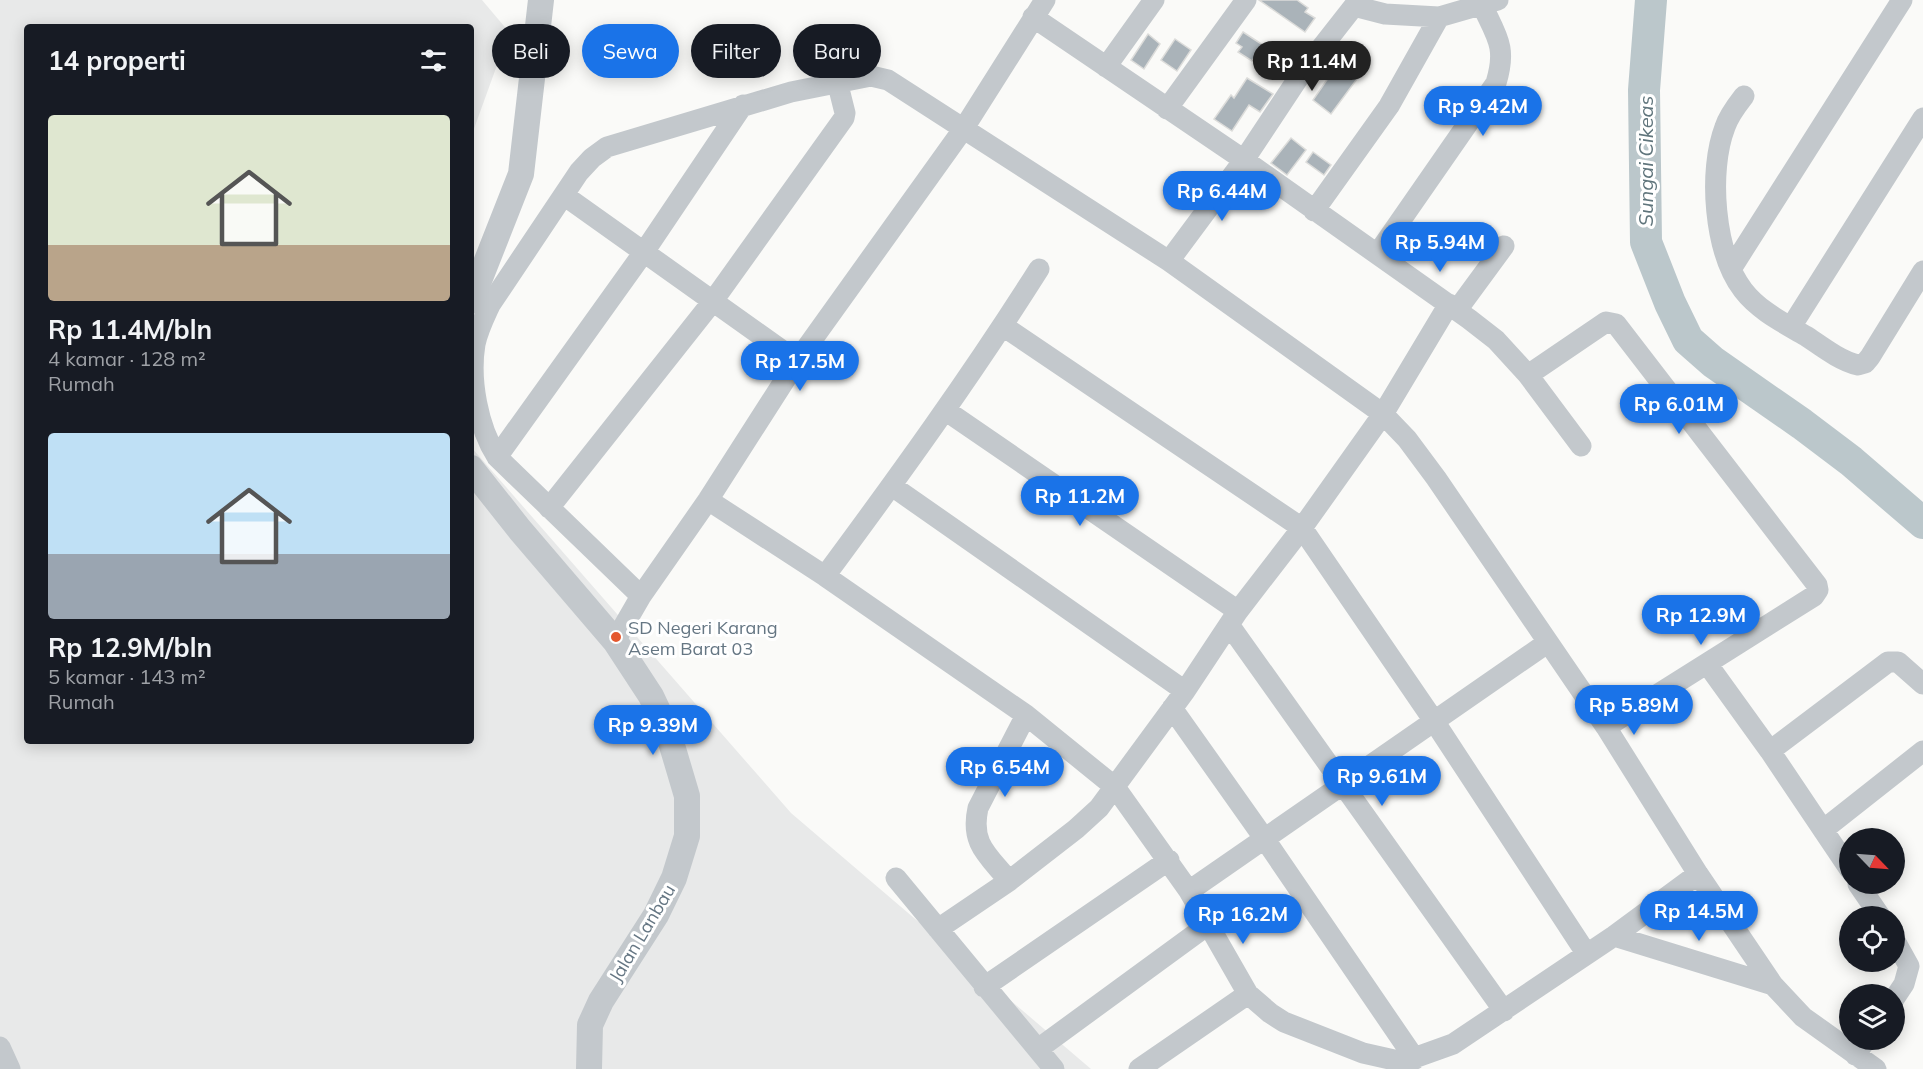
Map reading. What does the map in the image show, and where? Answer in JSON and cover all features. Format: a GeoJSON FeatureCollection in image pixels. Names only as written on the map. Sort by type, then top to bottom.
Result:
{"type":"FeatureCollection","features":[{"type":"Feature","properties":{"kind":"street"},"geometry":{"type":"LineString","coordinates":[[474,293],[521,174],[541,0]]}},
{"type":"Feature","properties":{"kind":"street"},"geometry":{"type":"LineString","coordinates":[[615,641],[641,596],[708,500],[797,361],[964,128],[1045,0]]}},
{"type":"Feature","properties":{"kind":"street"},"geometry":{"type":"LineString","coordinates":[[1106,67],[1154,0]]}},
{"type":"Feature","properties":{"kind":"street"},"geometry":{"type":"LineString","coordinates":[[1167,109],[1246,0]]}},
{"type":"Feature","properties":{"kind":"street"},"geometry":{"type":"LineString","coordinates":[[1731,269],[1902,0]]}},
{"type":"Feature","properties":{"kind":"street"},"geometry":{"type":"LineString","coordinates":[[1169,261],[1244,160],[1303,71],[1353,3],[1385,14],[1439,17],[1490,3],[1501,45],[1500,69],[1496,83],[1378,253]]}},
{"type":"Feature","properties":{"kind":"street"},"geometry":{"type":"LineString","coordinates":[[1033,17],[1378,253],[1496,340],[1528,375],[1581,446]]}},
{"type":"Feature","properties":{"kind":"street"},"geometry":{"type":"LineString","coordinates":[[1314,211],[1376,125],[1439,17]]}},
{"type":"Feature","properties":{"kind":"street"},"geometry":{"type":"LineString","coordinates":[[641,596],[497,457],[490,446],[475,392],[475,345],[490,305],[579,172],[607,147],[743,105],[837,81],[872,76],[888,80],[1169,261],[1383,414],[1407,439],[1436,478],[1606,727],[1698,874],[1773,985],[1803,1017],[1839,1036]]}},
{"type":"Feature","properties":{"kind":"street"},"geometry":{"type":"LineString","coordinates":[[549,508],[713,301],[844,118],[845,113],[837,81]]}},
{"type":"Feature","properties":{"kind":"street"},"geometry":{"type":"LineString","coordinates":[[1744,96],[1725,127],[1718,154],[1716,197],[1723,248],[1731,269],[1744,291],[1756,304],[1853,363],[1865,363],[1923,271]]}},
{"type":"Feature","properties":{"kind":"street"},"geometry":{"type":"LineString","coordinates":[[497,457],[644,252],[743,105]]}},
{"type":"Feature","properties":{"kind":"street"},"geometry":{"type":"LineString","coordinates":[[1791,327],[1923,118]]}},
{"type":"Feature","properties":{"kind":"street"},"geometry":{"type":"LineString","coordinates":[[565,196],[797,361]]}},
{"type":"Feature","properties":{"kind":"street"},"geometry":{"type":"LineString","coordinates":[[938,929],[1009,881],[1076,829],[1098,808],[1185,691],[1234,619],[1383,414],[1453,307],[1504,246]]}},
{"type":"Feature","properties":{"kind":"street"},"geometry":{"type":"LineString","coordinates":[[825,576],[945,410],[1039,269]]}},
{"type":"Feature","properties":{"kind":"street"},"geometry":{"type":"LineString","coordinates":[[1528,375],[1606,322],[1616,324],[1817,585],[1818,590],[1814,596],[1708,665],[1606,727]]}},
{"type":"Feature","properties":{"kind":"street"},"geometry":{"type":"LineString","coordinates":[[1003,326],[1302,528],[1434,721],[1586,953]]}},
{"type":"Feature","properties":{"kind":"street"},"geometry":{"type":"LineString","coordinates":[[945,410],[1234,619],[1343,786],[1504,1011]]}},
{"type":"Feature","properties":{"kind":"street","name":"Jalan Lanbau"},"geometry":{"type":"LineString","coordinates":[[474,472],[520,530],[615,641],[651,696],[668,732],[687,796],[687,828],[674,878],[656,915],[601,1000],[590,1025],[589,1069]]}},
{"type":"Feature","properties":{"kind":"street"},"geometry":{"type":"LineString","coordinates":[[892,486],[1185,691]]}},
{"type":"Feature","properties":{"kind":"street"},"geometry":{"type":"LineString","coordinates":[[708,500],[825,576],[1026,715],[1115,787],[1189,891],[1248,994],[1284,1022],[1356,1050],[1403,1062],[1453,1044],[1614,936],[1698,874]]}},
{"type":"Feature","properties":{"kind":"street"},"geometry":{"type":"LineString","coordinates":[[1189,891],[1547,643]]}},
{"type":"Feature","properties":{"kind":"street"},"geometry":{"type":"LineString","coordinates":[[1770,751],[1888,662],[1898,662],[1923,684]]}},
{"type":"Feature","properties":{"kind":"street"},"geometry":{"type":"LineString","coordinates":[[1708,665],[1770,751],[1839,854]]}},
{"type":"Feature","properties":{"kind":"street"},"geometry":{"type":"LineString","coordinates":[[1172,708],[1415,1059]]}},
{"type":"Feature","properties":{"kind":"street"},"geometry":{"type":"LineString","coordinates":[[1009,881],[984,850],[975,832],[975,822],[978,808],[1026,715]]}},
{"type":"Feature","properties":{"kind":"street"},"geometry":{"type":"LineString","coordinates":[[1823,830],[1923,751]]}},
{"type":"Feature","properties":{"kind":"street"},"geometry":{"type":"LineString","coordinates":[[984,987],[1169,860]]}},
{"type":"Feature","properties":{"kind":"street"},"geometry":{"type":"LineString","coordinates":[[896,878],[1054,1069]]}},
{"type":"Feature","properties":{"kind":"street"},"geometry":{"type":"LineString","coordinates":[[1038,1049],[1209,924]]}},
{"type":"Feature","properties":{"kind":"street"},"geometry":{"type":"LineString","coordinates":[[1614,936],[1773,985]]}},
{"type":"Feature","properties":{"kind":"street"},"geometry":{"type":"LineString","coordinates":[[1904,984],[1910,966],[1905,958]]}},
{"type":"Feature","properties":{"kind":"street"},"geometry":{"type":"LineString","coordinates":[[1139,1069],[1248,994]]}},
{"type":"Feature","properties":{"kind":"street"},"geometry":{"type":"LineString","coordinates":[[0,1047],[10,1069]]}},
{"type":"Feature","properties":{"kind":"street"},"geometry":{"type":"LineString","coordinates":[[1863,1050],[1876,1069]]}},
{"type":"Feature","properties":{"kind":"shaded area"},"geometry":{"type":"Polygon","coordinates":[[[0,0],[482,0],[502,24],[492,24],[492,78],[474,129],[474,24],[24,24],[24,744],[474,744],[474,450],[791,813],[1091,1069],[0,1069],[0,0]]]}},
{"type":"Feature","properties":{"kind":"building"},"geometry":{"type":"Polygon","coordinates":[[[1259,0],[1297,0],[1308,8],[1305,12],[1315,18],[1305,32],[1259,0]]]}},
{"type":"Feature","properties":{"kind":"building"},"geometry":{"type":"Polygon","coordinates":[[[1243,32],[1263,45],[1252,61],[1238,52],[1242,47],[1236,43],[1243,32]]]}},
{"type":"Feature","properties":{"kind":"building"},"geometry":{"type":"Polygon","coordinates":[[[1148,34],[1160,44],[1144,69],[1131,60],[1148,34]]]}},
{"type":"Feature","properties":{"kind":"building"},"geometry":{"type":"Polygon","coordinates":[[[1175,39],[1191,50],[1177,71],[1161,60],[1175,39]]]}},
{"type":"Feature","properties":{"kind":"building"},"geometry":{"type":"Polygon","coordinates":[[[1337,60],[1360,75],[1331,114],[1313,100],[1331,74],[1328,72],[1337,60]]]}},
{"type":"Feature","properties":{"kind":"building"},"geometry":{"type":"Polygon","coordinates":[[[1247,78],[1273,94],[1260,112],[1249,105],[1232,131],[1214,119],[1231,95],[1234,98],[1247,78]]]}},
{"type":"Feature","properties":{"kind":"building"},"geometry":{"type":"Polygon","coordinates":[[[1291,138],[1306,150],[1287,175],[1271,163],[1291,138]]]}},
{"type":"Feature","properties":{"kind":"building"},"geometry":{"type":"Polygon","coordinates":[[[1313,152],[1331,165],[1324,175],[1306,162],[1313,152]]]}},
{"type":"Feature","properties":{"kind":"waterway","name":"Sungai Cikeas"},"geometry":{"type":"LineString","coordinates":[[1651,0],[1644,90],[1646,242],[1670,303],[1688,340],[1713,362],[1851,461],[1923,523]]}},
{"type":"Feature","properties":{"kind":"place","name":"SD Negeri Karang Asem Barat 03"},"geometry":{"type":"Point","coordinates":[616,637]}}]}
